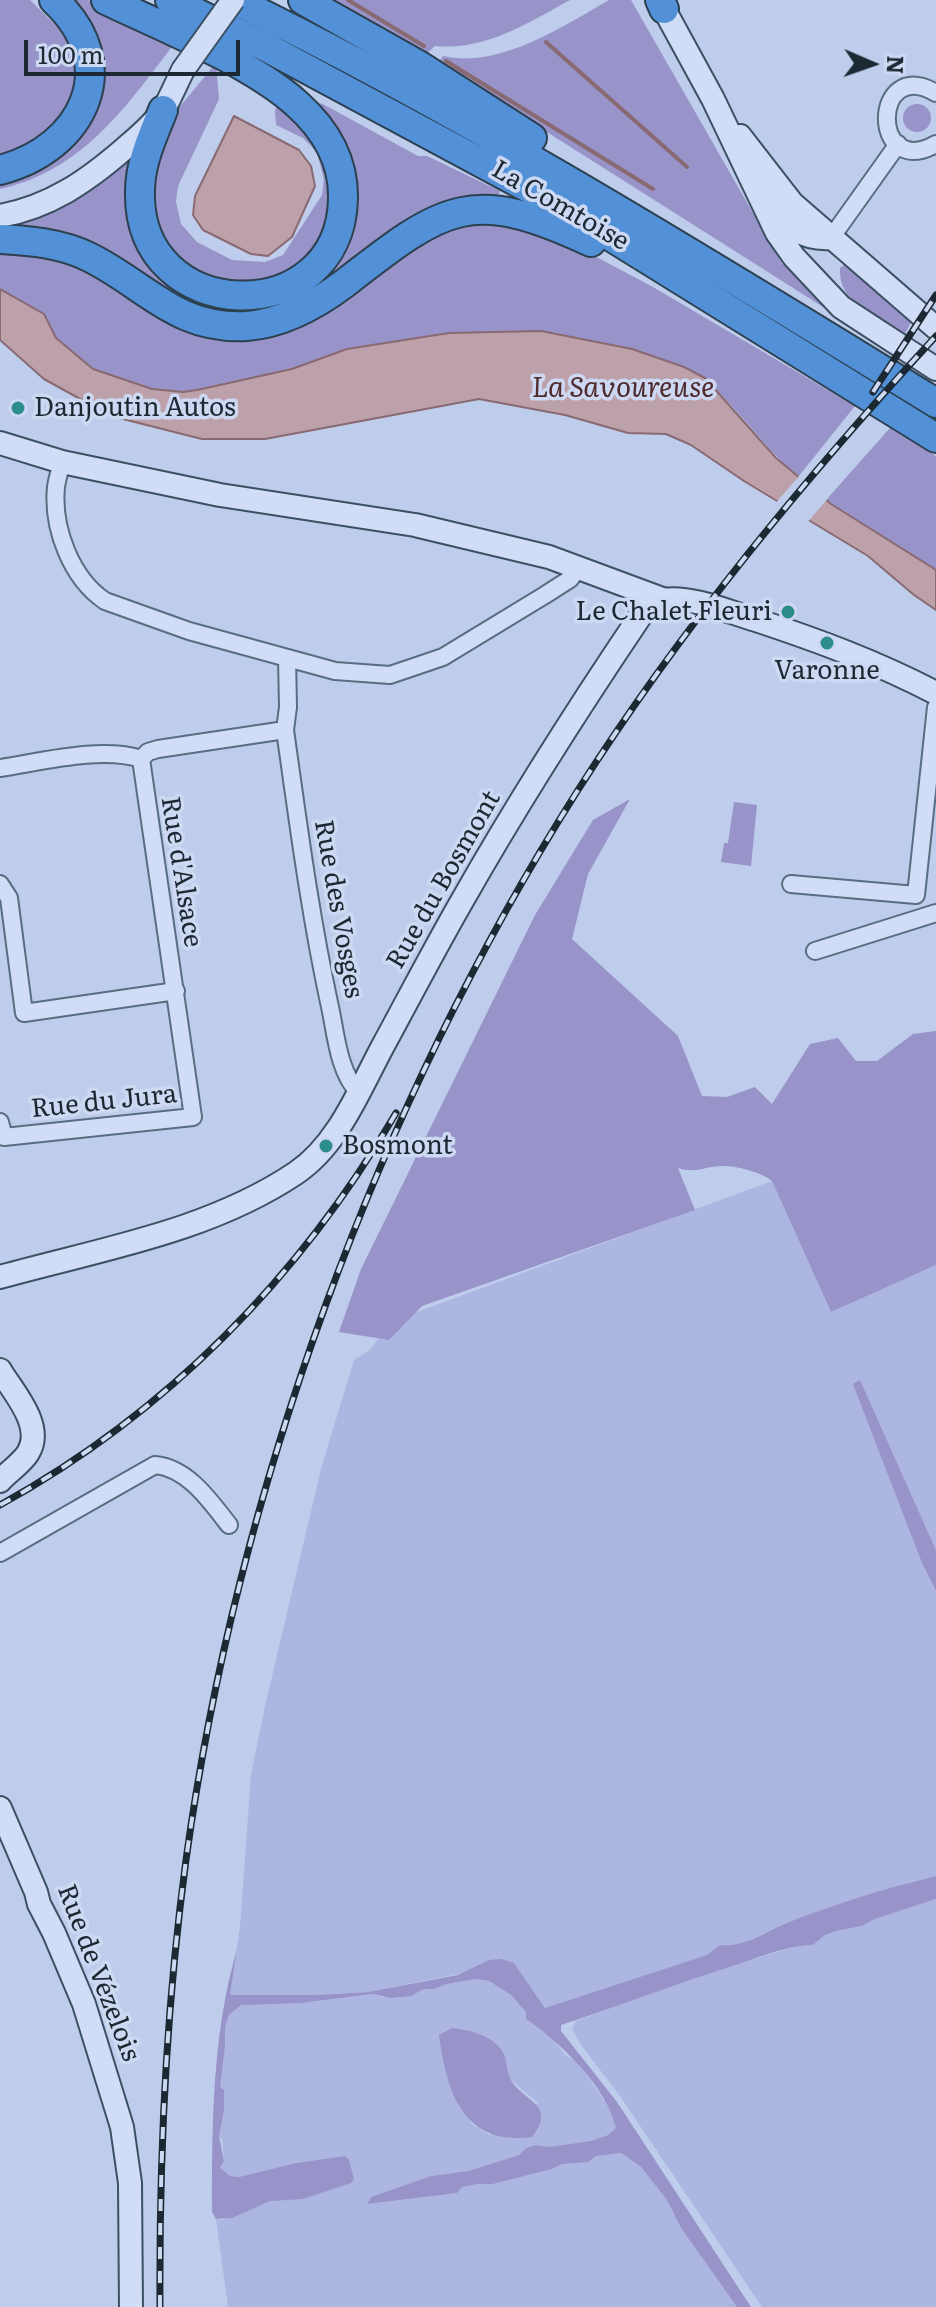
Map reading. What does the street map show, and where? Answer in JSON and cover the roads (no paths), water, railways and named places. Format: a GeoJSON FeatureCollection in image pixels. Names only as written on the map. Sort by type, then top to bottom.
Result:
{"type":"FeatureCollection","features":[{"type":"Feature","properties":{"kind":"highway"},"geometry":{"type":"LineString","coordinates":[[0,170],[29,161],[59,140],[75,122],[86,96],[89,70],[85,49],[69,17],[54,0]]}},
{"type":"Feature","properties":{"kind":"highway"},"geometry":{"type":"LineString","coordinates":[[106,0],[261,78],[296,103],[318,126],[336,156],[343,204],[334,238],[310,271],[280,290],[239,297],[194,286],[165,263],[144,227],[140,193],[144,161],[163,110]]}},
{"type":"Feature","properties":{"kind":"highway","name":"La Comtoise"},"geometry":{"type":"LineString","coordinates":[[170,0],[475,157],[619,240],[936,438]]}},
{"type":"Feature","properties":{"kind":"highway","name":"La Comtoise"},"geometry":{"type":"LineString","coordinates":[[234,0],[487,132],[936,403]]}},
{"type":"Feature","properties":{"kind":"highway"},"geometry":{"type":"LineString","coordinates":[[303,0],[420,66],[550,149],[756,292]]}},
{"type":"Feature","properties":{"kind":"highway"},"geometry":{"type":"LineString","coordinates":[[0,239],[47,243],[70,249],[103,264],[183,316],[215,325],[248,326],[270,322],[308,308],[422,226],[466,210],[502,210],[551,223],[706,296]]}},
{"type":"Feature","properties":{"kind":"street"},"geometry":{"type":"LineString","coordinates":[[0,203],[20,199],[82,171],[112,147],[183,70],[234,0]]}},
{"type":"Feature","properties":{"kind":"street"},"geometry":{"type":"LineString","coordinates":[[661,3],[713,99],[777,233],[811,278],[841,307],[936,369]]}},
{"type":"Feature","properties":{"kind":"street"},"geometry":{"type":"LineString","coordinates":[[0,216],[41,205],[73,190],[137,138],[163,110],[183,70]]}},
{"type":"Feature","properties":{"kind":"street"},"geometry":{"type":"LineString","coordinates":[[935,91],[918,87],[901,91],[886,111],[887,128],[898,144],[911,150],[936,144]]}},
{"type":"Feature","properties":{"kind":"street"},"geometry":{"type":"LineString","coordinates":[[713,99],[792,203],[936,328]]}},
{"type":"Feature","properties":{"kind":"street"},"geometry":{"type":"LineString","coordinates":[[831,238],[898,144]]}},
{"type":"Feature","properties":{"kind":"street"},"geometry":{"type":"LineString","coordinates":[[747,173],[797,231],[812,239],[831,238]]}},
{"type":"Feature","properties":{"kind":"street"},"geometry":{"type":"LineString","coordinates":[[0,443],[62,462],[220,495],[415,525],[549,557],[665,600],[718,608],[827,643],[880,664],[936,693]]}},
{"type":"Feature","properties":{"kind":"street"},"geometry":{"type":"LineString","coordinates":[[62,462],[56,487],[58,520],[67,553],[93,593],[105,601],[154,619],[335,671],[390,675],[443,657],[570,579],[578,569]]}},
{"type":"Feature","properties":{"kind":"street","name":"Rue du Bosmont"},"geometry":{"type":"LineString","coordinates":[[0,1277],[164,1233],[223,1211],[297,1172],[326,1146],[359,1093],[462,901],[570,721],[646,609],[665,600]]}},
{"type":"Feature","properties":{"kind":"street","name":"Rue des Vosges"},"geometry":{"type":"LineString","coordinates":[[287,658],[285,730],[317,947],[340,1056],[352,1086],[359,1093]]}},
{"type":"Feature","properties":{"kind":"street"},"geometry":{"type":"LineString","coordinates":[[791,884],[916,895],[936,707]]}},
{"type":"Feature","properties":{"kind":"street"},"geometry":{"type":"LineString","coordinates":[[0,768],[83,755],[130,755],[141,759],[148,752],[158,749],[285,730]]}},
{"type":"Feature","properties":{"kind":"street","name":"Rue d'Alsace"},"geometry":{"type":"LineString","coordinates":[[141,759],[176,991]]}},
{"type":"Feature","properties":{"kind":"street"},"geometry":{"type":"LineString","coordinates":[[0,884],[9,898],[24,1013],[176,991]]}},
{"type":"Feature","properties":{"kind":"street"},"geometry":{"type":"LineString","coordinates":[[815,951],[936,913]]}},
{"type":"Feature","properties":{"kind":"street","name":"Rue du Jura"},"geometry":{"type":"LineString","coordinates":[[0,1122],[4,1137],[193,1117],[176,991]]}},
{"type":"Feature","properties":{"kind":"street"},"geometry":{"type":"LineString","coordinates":[[0,1370],[29,1419],[32,1443],[23,1469],[0,1499]]}},
{"type":"Feature","properties":{"kind":"street"},"geometry":{"type":"LineString","coordinates":[[0,1481],[26,1456]]}},
{"type":"Feature","properties":{"kind":"street"},"geometry":{"type":"LineString","coordinates":[[0,1553],[155,1465],[172,1468],[191,1482],[229,1525]]}},
{"type":"Feature","properties":{"kind":"street","name":"Rue de Vézelois"},"geometry":{"type":"LineString","coordinates":[[0,1808],[84,2004],[116,2103],[130,2183],[131,2307]]}},
{"type":"Feature","properties":{"kind":"water"},"geometry":{"type":"Polygon","coordinates":[[[234,116],[299,150],[311,166],[315,186],[292,237],[268,256],[251,254],[203,230],[193,215],[195,196],[234,116]]]}},
{"type":"Feature","properties":{"kind":"water","name":"La Savoureuse"},"geometry":{"type":"Polygon","coordinates":[[[0,289],[44,314],[56,338],[93,369],[152,389],[183,392],[292,369],[347,349],[449,333],[541,331],[632,349],[684,367],[705,378],[776,458],[831,504],[936,570],[936,610],[868,556],[691,445],[666,434],[628,433],[565,415],[479,399],[265,439],[202,439],[111,416],[44,379],[0,340],[0,289]]]}},
{"type":"Feature","properties":{"kind":"waterway"},"geometry":{"type":"LineString","coordinates":[[348,0],[424,46]]}},
{"type":"Feature","properties":{"kind":"waterway"},"geometry":{"type":"LineString","coordinates":[[546,42],[687,167]]}},
{"type":"Feature","properties":{"kind":"waterway"},"geometry":{"type":"LineString","coordinates":[[446,61],[653,189]]}},
{"type":"Feature","properties":{"kind":"railway"},"geometry":{"type":"LineString","coordinates":[[873,392],[936,295]]}},
{"type":"Feature","properties":{"kind":"railway"},"geometry":{"type":"LineString","coordinates":[[160,2307],[165,2083],[173,1971],[186,1860],[209,1721],[240,1581],[279,1442],[326,1305],[379,1170],[439,1039],[506,912],[578,790],[618,730],[659,670],[747,555],[839,444],[936,336]]}},
{"type":"Feature","properties":{"kind":"railway"},"geometry":{"type":"LineString","coordinates":[[0,1505],[119,1428],[225,1336],[273,1285],[317,1230],[396,1113]]}},
{"type":"Feature","properties":{"kind":"place","name":"Danjoutin Autos"},"geometry":{"type":"Point","coordinates":[18,408]}},
{"type":"Feature","properties":{"kind":"place","name":"Le Chalet Fleuri"},"geometry":{"type":"Point","coordinates":[788,612]}},
{"type":"Feature","properties":{"kind":"place","name":"Varonne"},"geometry":{"type":"Point","coordinates":[827,643]}},
{"type":"Feature","properties":{"kind":"place","name":"Bosmont"},"geometry":{"type":"Point","coordinates":[326,1146]}}]}
